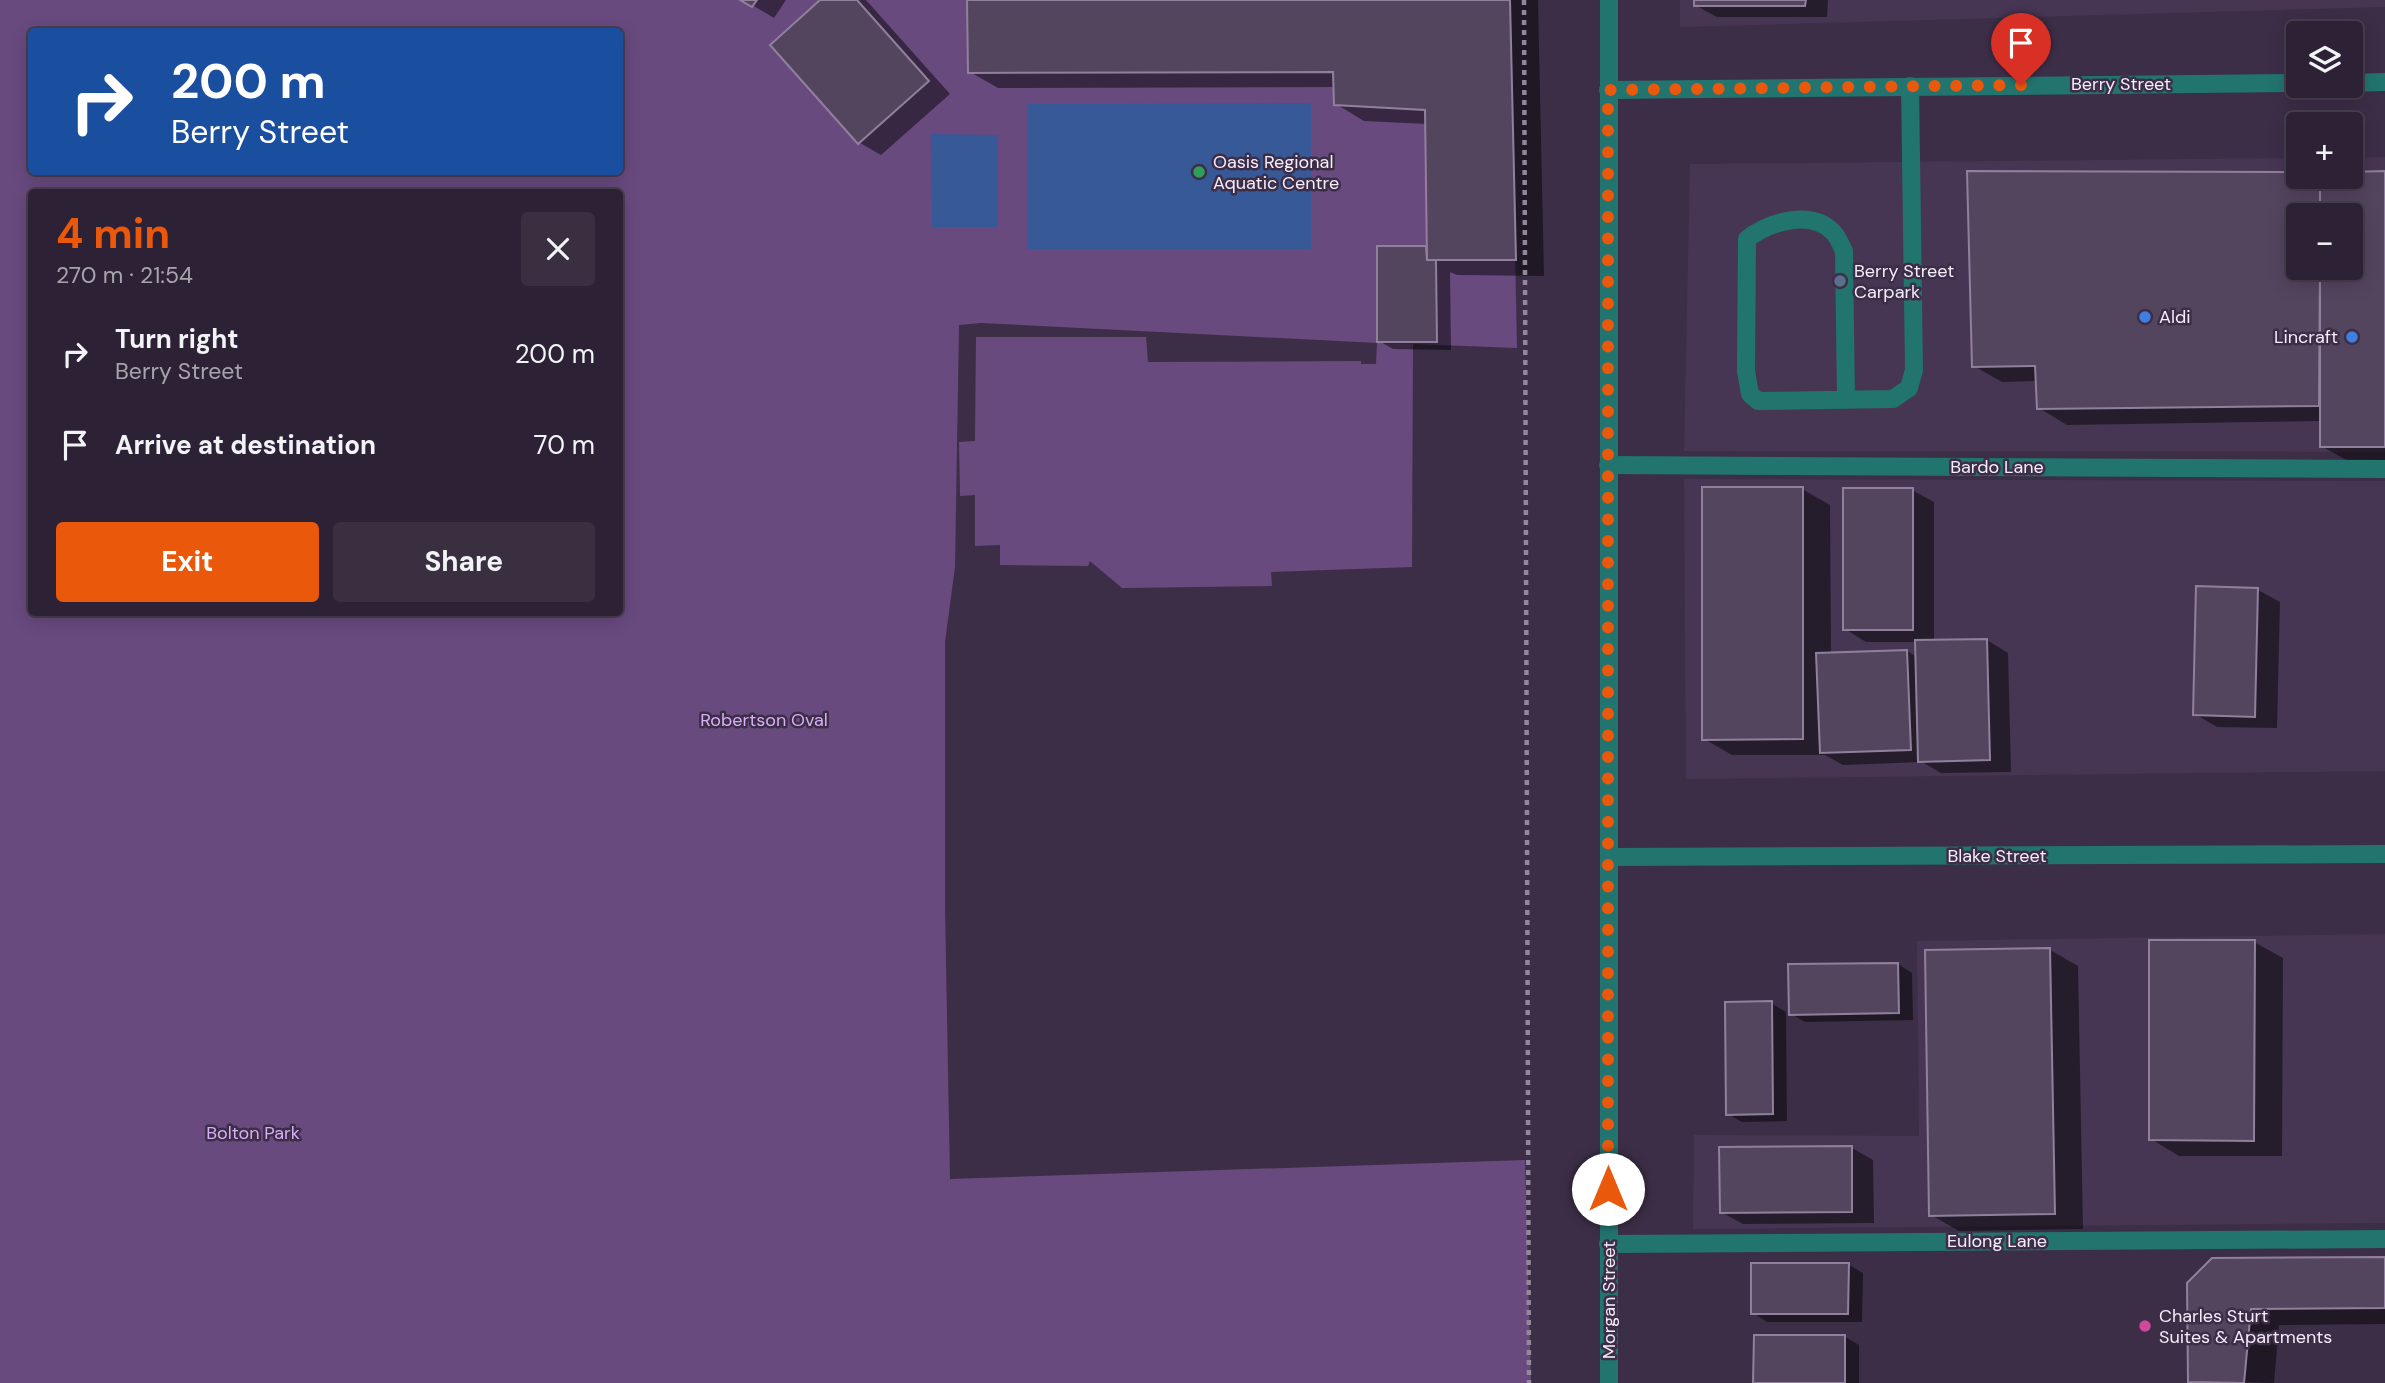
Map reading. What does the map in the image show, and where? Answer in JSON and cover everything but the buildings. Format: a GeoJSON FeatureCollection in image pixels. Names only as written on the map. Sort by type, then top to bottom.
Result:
{"type":"FeatureCollection","features":[{"type":"Feature","properties":{"kind":"street","name":"Morgan Street"},"geometry":{"type":"LineString","coordinates":[[1609,0],[1609,1383]]}},
{"type":"Feature","properties":{"kind":"street"},"geometry":{"type":"LineString","coordinates":[[2363,83],[2385,82]]}},
{"type":"Feature","properties":{"kind":"street","name":"Berry Street"},"geometry":{"type":"LineString","coordinates":[[1608,90],[2286,83]]}},
{"type":"Feature","properties":{"kind":"street"},"geometry":{"type":"LineString","coordinates":[[1846,400],[1844,251],[1833,232],[1815,221],[1782,222],[1763,227],[1748,239],[1746,371],[1750,394],[1758,401],[1846,400],[1893,398],[1909,388],[1914,370],[1910,86]]}},
{"type":"Feature","properties":{"kind":"street","name":"Bardo Lane"},"geometry":{"type":"LineString","coordinates":[[1608,465],[2385,469]]}},
{"type":"Feature","properties":{"kind":"street","name":"Blake Street"},"geometry":{"type":"LineString","coordinates":[[1609,857],[2385,854]]}},
{"type":"Feature","properties":{"kind":"street","name":"Eulong Lane"},"geometry":{"type":"LineString","coordinates":[[1608,1244],[2385,1239]]}},
{"type":"Feature","properties":{"kind":"path"},"geometry":{"type":"LineString","coordinates":[[1524,0],[1530,1383]]}},
{"type":"Feature","properties":{"kind":"shaded area"},"geometry":{"type":"Polygon","coordinates":[[[1680,0],[2385,0],[2385,7],[1680,27],[1680,0]]]}},
{"type":"Feature","properties":{"kind":"shaded area"},"geometry":{"type":"Polygon","coordinates":[[[2385,157],[2385,452],[1684,451],[1690,164],[2286,158],[2286,189],[2363,189],[2363,158],[2385,157]]]}},
{"type":"Feature","properties":{"kind":"shaded area"},"geometry":{"type":"Polygon","coordinates":[[[1684,479],[2385,481],[2385,771],[1686,779],[1684,479]]]}},
{"type":"Feature","properties":{"kind":"shaded area"},"geometry":{"type":"Polygon","coordinates":[[[2385,934],[2385,1223],[1693,1229],[1694,1135],[1919,1136],[1917,941],[2385,934]]]}},
{"type":"Feature","properties":{"kind":"green space"},"geometry":{"type":"Polygon","coordinates":[[[0,0],[1510,0],[1517,348],[1413,344],[1412,567],[1271,572],[1272,586],[1122,588],[1090,561],[1088,566],[1000,565],[1000,545],[975,546],[975,495],[960,496],[959,442],[975,441],[976,337],[1146,337],[1148,362],[1361,361],[1361,364],[1376,364],[1377,343],[981,323],[959,325],[955,567],[945,642],[945,907],[950,1179],[1525,1160],[1531,1383],[0,1383],[0,0]]]}},
{"type":"Feature","properties":{"kind":"water"},"geometry":{"type":"Polygon","coordinates":[[[1311,103],[1311,249],[1027,249],[1027,104],[1311,103]]]}},
{"type":"Feature","properties":{"kind":"water"},"geometry":{"type":"Polygon","coordinates":[[[931,134],[998,135],[998,227],[932,227],[931,134]]]}},
{"type":"Feature","properties":{"kind":"place","name":"Oasis Regional Aquatic Centre"},"geometry":{"type":"Point","coordinates":[1199,172]}},
{"type":"Feature","properties":{"kind":"place","name":"Berry Street Carpark"},"geometry":{"type":"Point","coordinates":[1840,281]}},
{"type":"Feature","properties":{"kind":"place","name":"Aldi"},"geometry":{"type":"Point","coordinates":[2145,317]}},
{"type":"Feature","properties":{"kind":"place","name":"Lincraft"},"geometry":{"type":"Point","coordinates":[2352,337]}},
{"type":"Feature","properties":{"kind":"place","name":"Charles Sturt Suites & Apartments"},"geometry":{"type":"Point","coordinates":[2145,1326]}},
{"type":"Feature","properties":{"kind":"route"},"geometry":{"type":"LineString","coordinates":[[1608,1189],[1608,90],[2021,85]]}},
{"type":"Feature","properties":{"kind":"park label","name":"Robertson Oval"},"geometry":{"type":"Point","coordinates":[764,720]}},
{"type":"Feature","properties":{"kind":"park label","name":"Bolton Park"},"geometry":{"type":"Point","coordinates":[253,1133]}}]}
